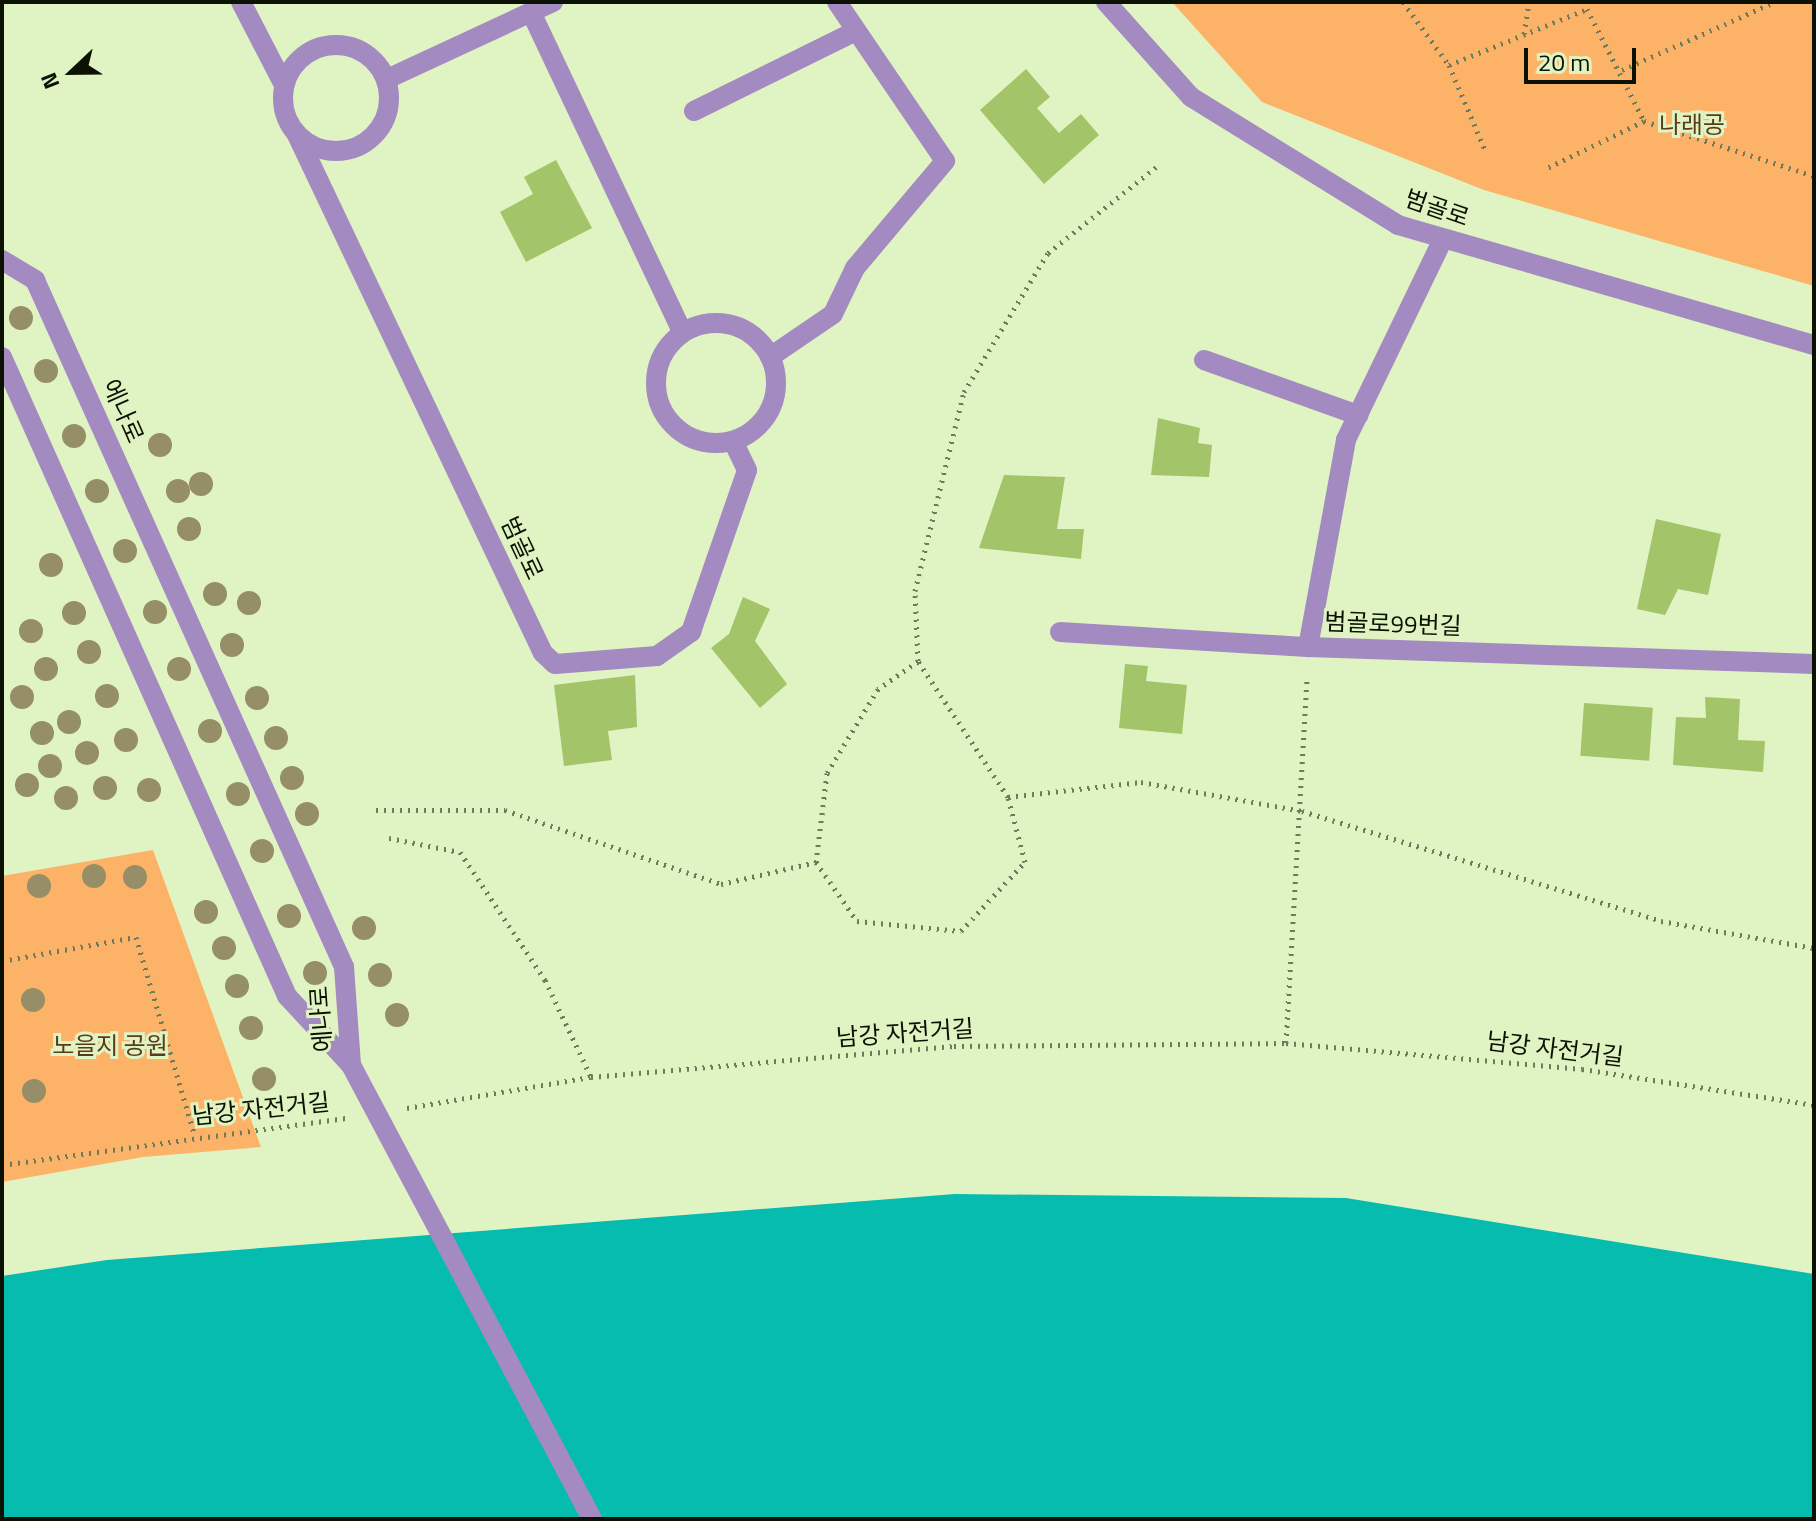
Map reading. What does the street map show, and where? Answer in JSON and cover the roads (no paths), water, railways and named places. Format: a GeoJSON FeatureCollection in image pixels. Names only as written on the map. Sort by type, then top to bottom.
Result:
{"type":"FeatureCollection","features":[{"type":"Feature","properties":{"kind":"street","name":"범골로"},"geometry":{"type":"LineString","coordinates":[[241,2],[284,85],[284,111],[543,653],[555,664],[657,656],[675,650],[691,632],[747,470],[733,441]]}},
{"type":"Feature","properties":{"kind":"street"},"geometry":{"type":"LineString","coordinates":[[387,79],[553,2]]}},
{"type":"Feature","properties":{"kind":"street"},"geometry":{"type":"LineString","coordinates":[[770,357],[833,314],[855,268],[945,161],[852,33],[837,2]]}},
{"type":"Feature","properties":{"kind":"street","name":"범골로"},"geometry":{"type":"LineString","coordinates":[[1106,2],[1191,97],[1398,225],[1814,345]]}},
{"type":"Feature","properties":{"kind":"street"},"geometry":{"type":"LineString","coordinates":[[531,12],[682,332]]}},
{"type":"Feature","properties":{"kind":"street"},"geometry":{"type":"LineString","coordinates":[[694,111],[852,33]]}},
{"type":"Feature","properties":{"kind":"street"},"geometry":{"type":"LineString","coordinates":[[284,85],[302,56],[335,44],[368,55],[387,79],[385,119],[361,145],[327,151],[297,135]]}},
{"type":"Feature","properties":{"kind":"street","name":"범골로99번길"},"geometry":{"type":"LineString","coordinates":[[1443,239],[1346,440],[1308,647],[1814,664]]}},
{"type":"Feature","properties":{"kind":"street","name":"에나로"},"geometry":{"type":"LineString","coordinates":[[2,260],[35,280],[344,967],[351,1065]]}},
{"type":"Feature","properties":{"kind":"street"},"geometry":{"type":"LineString","coordinates":[[732,325],[759,340],[770,357],[776,377],[766,417],[733,441],[705,442],[679,431],[657,400],[659,362],[682,332],[732,325]]}},
{"type":"Feature","properties":{"kind":"street","name":"에나로"},"geometry":{"type":"LineString","coordinates":[[2,357],[287,996],[351,1065]]}},
{"type":"Feature","properties":{"kind":"street"},"geometry":{"type":"LineString","coordinates":[[1204,360],[1358,415]]}},
{"type":"Feature","properties":{"kind":"street"},"geometry":{"type":"LineString","coordinates":[[1060,632],[1308,647]]}},
{"type":"Feature","properties":{"kind":"street"},"geometry":{"type":"LineString","coordinates":[[351,1065],[592,1519]]}},
{"type":"Feature","properties":{"kind":"water"},"geometry":{"type":"Polygon","coordinates":[[[955,1194],[1346,1198],[1814,1274],[1814,1519],[2,1519],[2,1276],[107,1260],[955,1194]]]}},
{"type":"Feature","properties":{"kind":"park label","name":"나래공"},"geometry":{"type":"Point","coordinates":[1692,125]}},
{"type":"Feature","properties":{"kind":"park label","name":"노을지 공원"},"geometry":{"type":"Point","coordinates":[110,1046]}}]}
